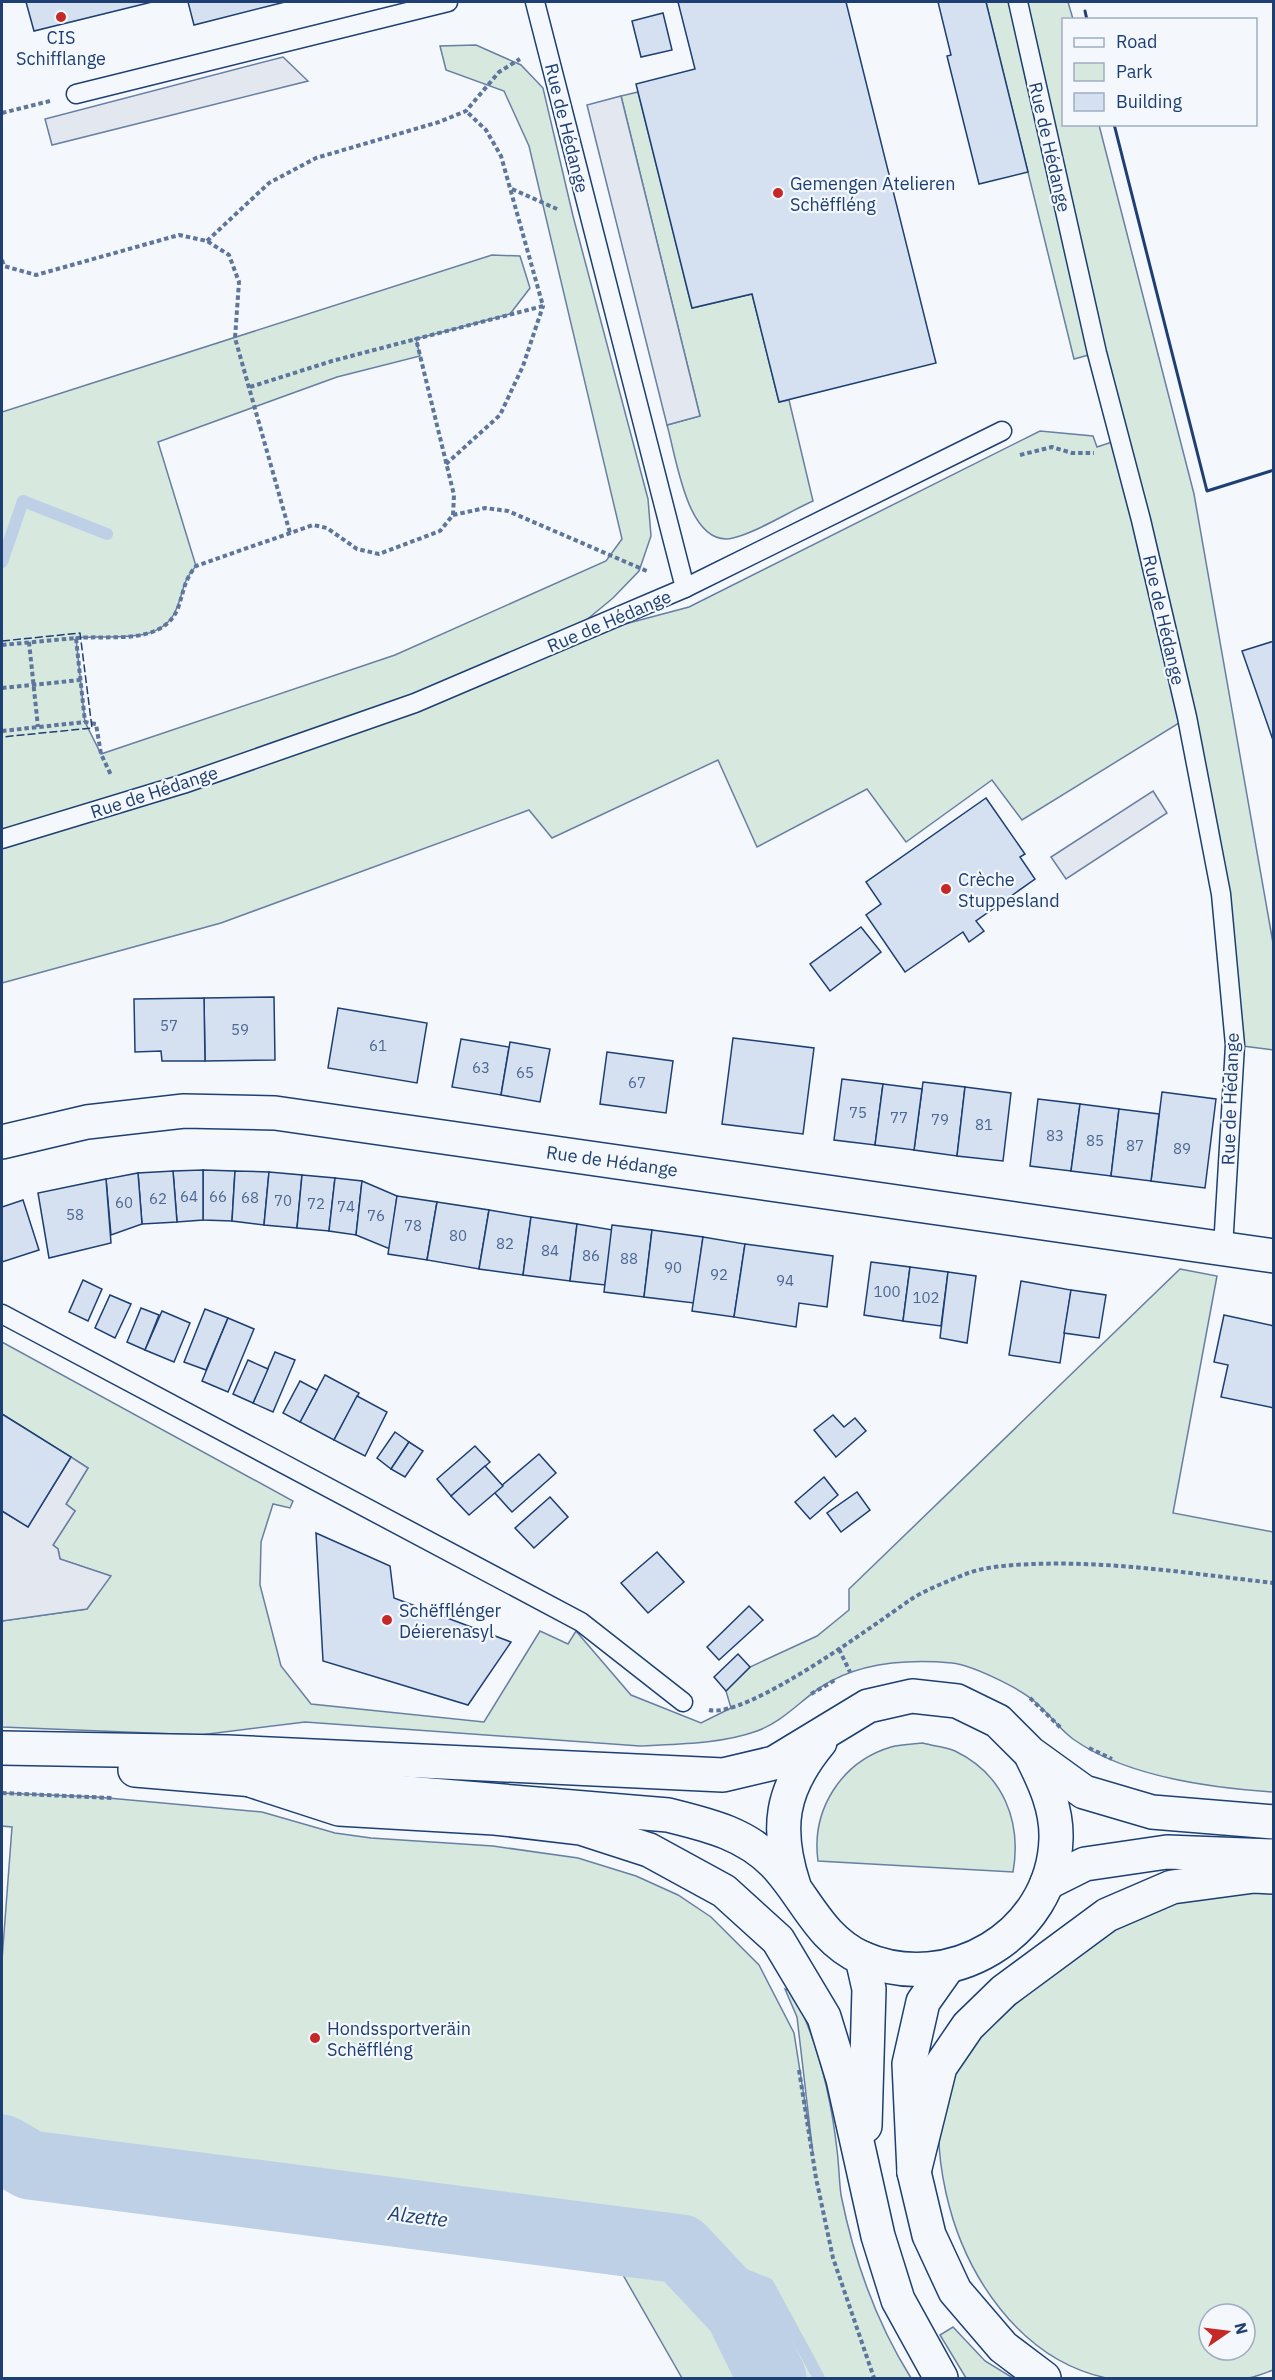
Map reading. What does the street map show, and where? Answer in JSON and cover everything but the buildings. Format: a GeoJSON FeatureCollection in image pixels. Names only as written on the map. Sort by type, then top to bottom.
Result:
{"type":"FeatureCollection","features":[{"type":"Feature","properties":{"kind":"main road","name":"Rue de Hédange"},"geometry":{"type":"LineString","coordinates":[[2,1142],[87,1122],[184,1110],[275,1113],[1274,1256]]}},
{"type":"Feature","properties":{"kind":"main road"},"geometry":{"type":"LineString","coordinates":[[2,1748],[227,1752],[723,1775],[774,1763],[868,1706],[912,1696],[957,1701],[998,1721],[1030,1753],[1084,1792],[1152,1812],[1274,1822]]}},
{"type":"Feature","properties":{"kind":"main road"},"geometry":{"type":"LineString","coordinates":[[798,1896],[783,1853],[785,1807],[801,1765],[829,1730]]}},
{"type":"Feature","properties":{"kind":"main road"},"geometry":{"type":"LineString","coordinates":[[2,1758],[668,1815],[724,1829],[751,1844],[775,1865],[825,1933],[862,1958],[904,1970],[947,1968],[989,1952],[1024,1922],[1047,1883],[1056,1839],[1053,1816],[1050,1794],[1030,1753]]}},
{"type":"Feature","properties":{"kind":"main road"},"geometry":{"type":"LineString","coordinates":[[253,1781],[339,1809],[495,1818],[581,1828],[649,1850],[724,1890],[778,1940],[824,2017],[843,2079],[878,2236],[898,2300],[940,2379]]}},
{"type":"Feature","properties":{"kind":"main road"},"geometry":{"type":"LineString","coordinates":[[1047,1883],[1085,1864],[1167,1852],[1274,1856]]}},
{"type":"Feature","properties":{"kind":"main road"},"geometry":{"type":"LineString","coordinates":[[914,2172],[940,2067],[968,2026],[1004,1991],[1107,1915],[1172,1887],[1254,1876],[1274,1877]]}},
{"type":"Feature","properties":{"kind":"main road"},"geometry":{"type":"LineString","coordinates":[[862,1958],[869,1989],[864,2175]]}},
{"type":"Feature","properties":{"kind":"main road"},"geometry":{"type":"LineString","coordinates":[[947,1968],[923,2002],[909,2064],[914,2172],[929,2235],[955,2292],[1003,2347],[1044,2379]]}},
{"type":"Feature","properties":{"kind":"lane"},"geometry":{"type":"LineString","coordinates":[[76,94],[448,2]]}},
{"type":"Feature","properties":{"kind":"lane","name":"Rue de Hédange"},"geometry":{"type":"LineString","coordinates":[[2,839],[124,802],[415,703],[685,588],[535,2]]}},
{"type":"Feature","properties":{"kind":"lane","name":"Rue de Hédange"},"geometry":{"type":"LineString","coordinates":[[1018,2],[1097,353],[1140,520],[1191,735],[1221,894],[1235,1045],[1223,1248]]}},
{"type":"Feature","properties":{"kind":"lane"},"geometry":{"type":"LineString","coordinates":[[685,588],[1002,431]]}},
{"type":"Feature","properties":{"kind":"lane"},"geometry":{"type":"LineString","coordinates":[[2,1314],[582,1622],[683,1702]]}},
{"type":"Feature","properties":{"kind":"path"},"geometry":{"type":"LineString","coordinates":[[207,241],[269,183],[316,158],[439,122],[466,111],[499,72],[545,43]]}},
{"type":"Feature","properties":{"kind":"path"},"geometry":{"type":"LineString","coordinates":[[2,112],[76,94]]}},
{"type":"Feature","properties":{"kind":"path"},"geometry":{"type":"LineString","coordinates":[[446,464],[500,415],[523,366],[543,306],[501,156],[486,130],[466,111]]}},
{"type":"Feature","properties":{"kind":"path"},"geometry":{"type":"LineString","coordinates":[[511,189],[592,224]]}},
{"type":"Feature","properties":{"kind":"path"},"geometry":{"type":"LineString","coordinates":[[2,260],[4,266],[36,275],[179,235],[207,241],[229,255],[239,282],[235,338],[290,533]]}},
{"type":"Feature","properties":{"kind":"path"},"geometry":{"type":"LineString","coordinates":[[250,387],[332,361],[543,306]]}},
{"type":"Feature","properties":{"kind":"path"},"geometry":{"type":"LineString","coordinates":[[416,339],[453,495],[453,515]]}},
{"type":"Feature","properties":{"kind":"path"},"geometry":{"type":"LineString","coordinates":[[2,645],[148,634],[162,630],[172,620],[178,607],[185,578],[196,566],[313,525],[327,528],[357,549],[379,554],[440,531],[453,515],[485,508],[508,511],[685,588]]}},
{"type":"Feature","properties":{"kind":"path"},"geometry":{"type":"LineString","coordinates":[[76,638],[85,722]]}},
{"type":"Feature","properties":{"kind":"path"},"geometry":{"type":"LineString","coordinates":[[29,642],[38,727]]}},
{"type":"Feature","properties":{"kind":"path"},"geometry":{"type":"LineString","coordinates":[[2,688],[80,680]]}},
{"type":"Feature","properties":{"kind":"path"},"geometry":{"type":"LineString","coordinates":[[2,731],[85,722],[96,724],[101,754],[124,802]]}},
{"type":"Feature","properties":{"kind":"path"},"geometry":{"type":"LineString","coordinates":[[683,1702],[715,1712],[731,1708],[772,1689],[838,1649],[912,1599],[966,1574],[1005,1565],[1081,1562],[1274,1583]]}},
{"type":"Feature","properties":{"kind":"path"},"geometry":{"type":"LineString","coordinates":[[838,1649],[850,1672],[861,1669]]}},
{"type":"Feature","properties":{"kind":"path"},"geometry":{"type":"LineString","coordinates":[[1024,1695],[1034,1700],[1065,1731]]}},
{"type":"Feature","properties":{"kind":"path"},"geometry":{"type":"LineString","coordinates":[[1083,1744],[1123,1763]]}},
{"type":"Feature","properties":{"kind":"path"},"geometry":{"type":"LineString","coordinates":[[2,1793],[120,1799]]}},
{"type":"Feature","properties":{"kind":"path"},"geometry":{"type":"LineString","coordinates":[[799,2067],[816,2178],[833,2258],[874,2379]]}},
{"type":"Feature","properties":{"kind":"green space"},"geometry":{"type":"Polygon","coordinates":[[[986,2],[1068,2],[1073,18],[1062,18],[1062,126],[1099,126],[1194,494],[1273,943],[1273,1050],[1235,1045],[1187,718],[1022,820],[992,780],[906,842],[867,789],[757,847],[718,760],[552,838],[529,810],[221,923],[2,983],[2,412],[492,255],[520,256],[530,288],[510,314],[416,339],[420,356],[337,377],[158,442],[196,566],[185,583],[175,612],[167,623],[157,630],[131,636],[76,638],[85,722],[101,754],[395,655],[606,561],[622,539],[529,146],[504,91],[446,70],[440,46],[476,45],[521,65],[543,88],[573,216],[648,499],[651,536],[639,571],[613,598],[561,641],[689,607],[1040,431],[1093,436],[1097,447],[1118,440],[1096,353],[1074,359],[986,2]]]}},
{"type":"Feature","properties":{"kind":"green space"},"geometry":{"type":"Polygon","coordinates":[[[638,92],[692,308],[752,294],[779,402],[789,400],[813,501],[764,526],[733,538],[717,538],[705,529],[694,515],[680,477],[667,425],[700,416],[621,96],[638,92]]]}},
{"type":"Feature","properties":{"kind":"green space"},"geometry":{"type":"Polygon","coordinates":[[[1180,1269],[1217,1276],[1173,1513],[1273,1532],[1273,1792],[1169,1778],[1117,1762],[1073,1739],[1034,1701],[1007,1684],[983,1672],[961,1665],[935,1662],[884,1664],[851,1672],[821,1687],[782,1717],[757,1731],[729,1739],[684,1744],[640,1746],[305,1722],[200,1735],[2,1727],[2,1621],[87,1609],[110,1576],[60,1559],[58,1549],[53,1545],[75,1511],[66,1504],[88,1468],[2,1414],[2,1342],[293,1501],[290,1508],[273,1504],[261,1542],[260,1585],[281,1666],[311,1704],[484,1722],[540,1631],[568,1644],[576,1631],[631,1695],[701,1723],[731,1708],[726,1691],[750,1667],[817,1636],[849,1610],[849,1589],[1180,1269]]]}},
{"type":"Feature","properties":{"kind":"green space"},"geometry":{"type":"Polygon","coordinates":[[[923,1743],[955,1751],[986,1772],[997,1786],[1011,1817],[1015,1853],[1013,1872],[818,1861],[819,1824],[833,1790],[844,1776],[873,1754],[895,1746],[923,1743]]]}},
{"type":"Feature","properties":{"kind":"green space"},"geometry":{"type":"Polygon","coordinates":[[[2,1793],[97,1797],[262,1812],[335,1833],[371,1838],[493,1846],[578,1858],[636,1876],[678,1895],[711,1917],[759,1965],[794,2033],[813,2154],[797,2017],[785,1989],[793,1992],[802,2010],[827,2089],[838,2156],[841,2195],[852,2243],[877,2313],[911,2378],[682,2378],[623,2275],[28,2189],[2,2178],[2,1960],[12,1827],[2,1826],[2,1793]]]}},
{"type":"Feature","properties":{"kind":"green space"},"geometry":{"type":"Polygon","coordinates":[[[1273,1888],[1273,2370],[1254,2377],[1239,2379],[1106,2378],[1075,2368],[1047,2352],[1022,2332],[1000,2309],[982,2282],[966,2253],[954,2223],[946,2193],[939,2150],[939,2120],[945,2091],[961,2062],[984,2032],[1085,1948],[1135,1917],[1173,1903],[1212,1894],[1273,1888]]]}},
{"type":"Feature","properties":{"kind":"green space"},"geometry":{"type":"Polygon","coordinates":[[[953,2327],[985,2361],[1013,2378],[966,2378],[940,2335],[953,2327]]]}},
{"type":"Feature","properties":{"kind":"shaded area"},"geometry":{"type":"Polygon","coordinates":[[[283,57],[308,81],[52,145],[45,119],[283,57]]]}},
{"type":"Feature","properties":{"kind":"shaded area"},"geometry":{"type":"Polygon","coordinates":[[[621,96],[700,416],[667,425],[587,105],[621,96]]]}},
{"type":"Feature","properties":{"kind":"shaded area"},"geometry":{"type":"Polygon","coordinates":[[[1153,791],[1167,813],[1066,879],[1051,857],[1153,791]]]}},
{"type":"Feature","properties":{"kind":"shaded area"},"geometry":{"type":"Polygon","coordinates":[[[71,1457],[88,1468],[66,1504],[75,1511],[53,1545],[58,1549],[60,1559],[111,1576],[87,1609],[2,1621],[2,1511],[28,1527],[71,1457]]]}},
{"type":"Feature","properties":{"kind":"waterway"},"geometry":{"type":"LineString","coordinates":[[2,562],[23,501],[107,534]]}},
{"type":"Feature","properties":{"kind":"waterway","name":"Alzette"},"geometry":{"type":"LineString","coordinates":[[2,2149],[30,2165],[681,2249],[739,2311],[772,2378]]}},
{"type":"Feature","properties":{"kind":"waterway"},"geometry":{"type":"LineString","coordinates":[[681,2249],[768,2284],[819,2378]]}},
{"type":"Feature","properties":{"kind":"fence"},"geometry":{"type":"LineString","coordinates":[[2,641],[80,633],[92,728],[2,737]]}},
{"type":"Feature","properties":{"kind":"wall"},"geometry":{"type":"LineString","coordinates":[[1085,11],[1087,18]]}},
{"type":"Feature","properties":{"kind":"wall"},"geometry":{"type":"LineString","coordinates":[[1115,126],[1207,491],[1274,470]]}},
{"type":"Feature","properties":{"kind":"place","name":"CIS Schifflange"},"geometry":{"type":"Point","coordinates":[61,17]}},
{"type":"Feature","properties":{"kind":"place","name":"Gemengen Atelieren Schëffléng"},"geometry":{"type":"Point","coordinates":[778,193]}},
{"type":"Feature","properties":{"kind":"place","name":"Crèche Stuppesland"},"geometry":{"type":"Point","coordinates":[946,889]}},
{"type":"Feature","properties":{"kind":"place","name":"Schëfflénger Déierenasyl"},"geometry":{"type":"Point","coordinates":[387,1620]}},
{"type":"Feature","properties":{"kind":"place","name":"Hondssportveräin Schëffléng"},"geometry":{"type":"Point","coordinates":[315,2038]}}]}
